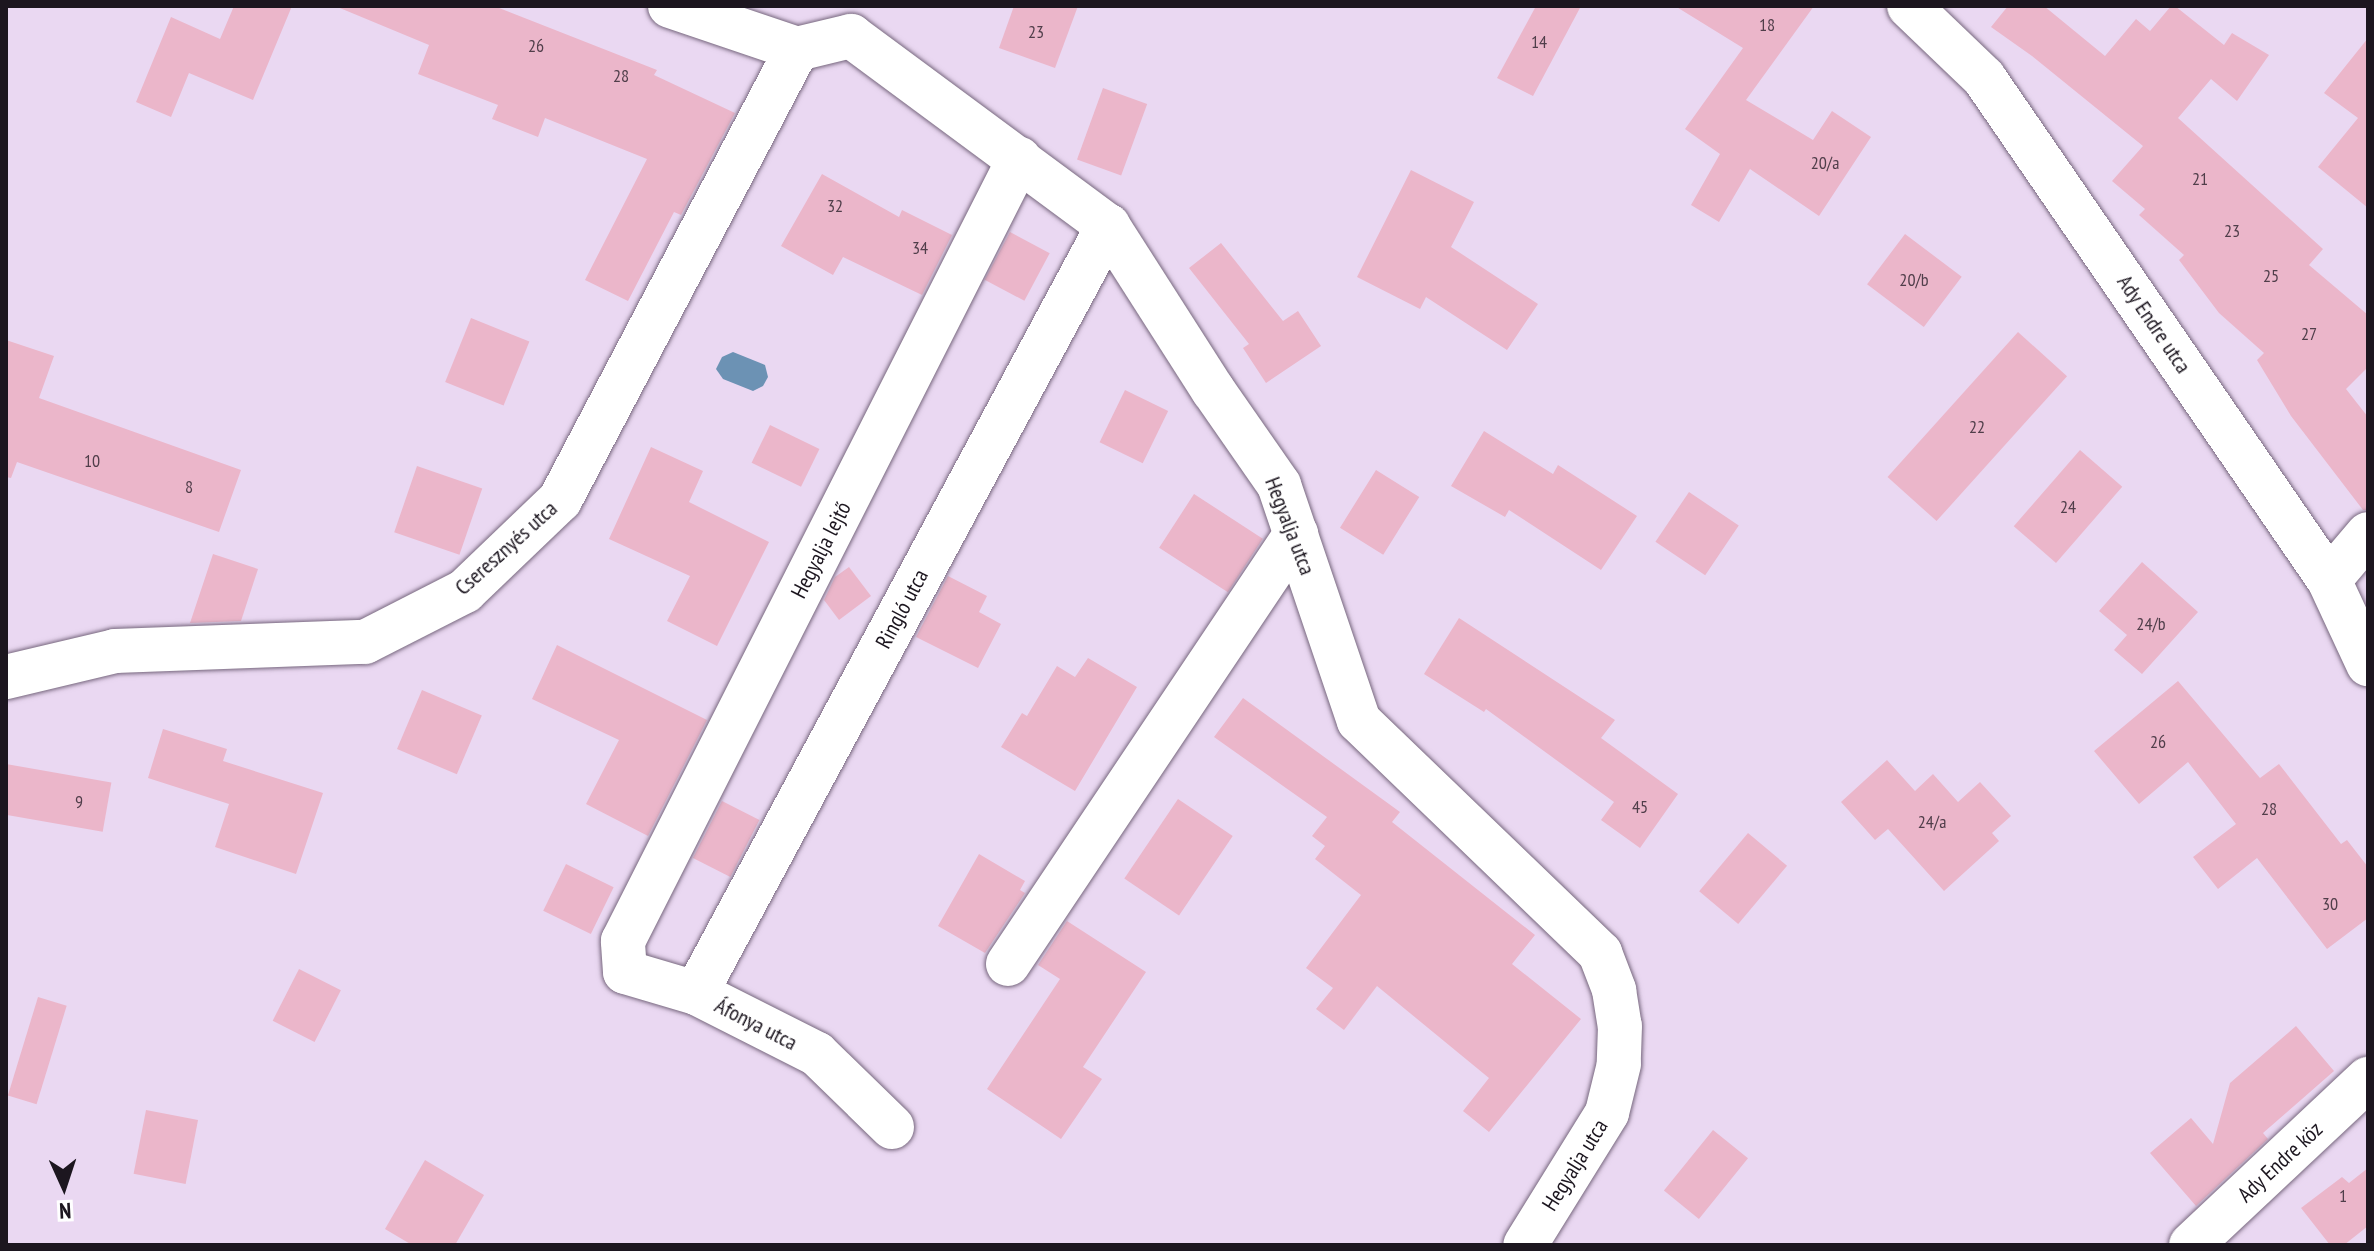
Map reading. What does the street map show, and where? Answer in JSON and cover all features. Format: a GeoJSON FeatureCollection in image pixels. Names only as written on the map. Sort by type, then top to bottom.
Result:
{"type":"FeatureCollection","features":[{"type":"Feature","properties":{"kind":"street"},"geometry":{"type":"LineString","coordinates":[[670,6],[797,49]]}},
{"type":"Feature","properties":{"kind":"street","name":"Ady Endre utca"},"geometry":{"type":"LineString","coordinates":[[1909,6],[1984,78],[2329,580],[2368,664]]}},
{"type":"Feature","properties":{"kind":"street","name":"Hegyalja utca"},"geometry":{"type":"LineString","coordinates":[[797,49],[854,21],[1019,159],[1108,226],[1213,390],[1279,485],[1359,721],[1600,953],[1614,990],[1620,1026],[1619,1064],[1607,1113],[1525,1245]]}},
{"type":"Feature","properties":{"kind":"street","name":"Cseresznyés utca"},"geometry":{"type":"LineString","coordinates":[[6,677],[115,651],[365,642],[465,591],[560,500],[797,49]]}},
{"type":"Feature","properties":{"kind":"street","name":"Hegyalja lejtő"},"geometry":{"type":"LineString","coordinates":[[623,941],[1019,159]]}},
{"type":"Feature","properties":{"kind":"street","name":"Ringló utca"},"geometry":{"type":"LineString","coordinates":[[696,993],[1108,226]]}},
{"type":"Feature","properties":{"kind":"street"},"geometry":{"type":"LineString","coordinates":[[1008,964],[1296,534]]}},
{"type":"Feature","properties":{"kind":"street"},"geometry":{"type":"LineString","coordinates":[[2329,580],[2368,534]]}},
{"type":"Feature","properties":{"kind":"street","name":"Áfonya utca"},"geometry":{"type":"LineString","coordinates":[[623,941],[625,972],[696,993],[817,1054],[892,1127]]}},
{"type":"Feature","properties":{"kind":"street","name":"Ady Endre köz"},"geometry":{"type":"LineString","coordinates":[[2191,1245],[2368,1079]]}},
{"type":"Feature","properties":{"kind":"water"},"geometry":{"type":"Polygon","coordinates":[[[733,352],[765,365],[768,377],[763,386],[753,391],[723,379],[716,369],[722,357],[733,352]]]}},
{"type":"Feature","properties":{"kind":"building"},"geometry":{"type":"Polygon","coordinates":[[[234,6],[292,6],[253,100],[189,73],[171,117],[136,102],[171,17],[220,39],[234,6]]]}},
{"type":"Feature","properties":{"kind":"building"},"geometry":{"type":"Polygon","coordinates":[[[335,6],[494,6],[657,70],[654,75],[735,113],[681,215],[674,212],[628,301],[585,280],[647,159],[545,118],[538,137],[492,119],[498,105],[418,74],[429,45],[335,6]]]}},
{"type":"Feature","properties":{"kind":"building"},"geometry":{"type":"Polygon","coordinates":[[[1014,6],[1078,6],[1055,68],[999,48],[1014,6]]]}},
{"type":"Feature","properties":{"kind":"building"},"geometry":{"type":"Polygon","coordinates":[[[1536,6],[1581,6],[1533,96],[1497,78],[1536,6]]]}},
{"type":"Feature","properties":{"kind":"building"},"geometry":{"type":"Polygon","coordinates":[[[1675,6],[1814,6],[1746,100],[1813,140],[1832,111],[1871,137],[1819,216],[1750,169],[1719,222],[1691,205],[1720,154],[1685,129],[1743,48],[1675,6]]]}},
{"type":"Feature","properties":{"kind":"building"},"geometry":{"type":"Polygon","coordinates":[[[2008,6],[2044,6],[2105,56],[2136,19],[2150,31],[2171,6],[2224,45],[2232,33],[2269,55],[2237,101],[2211,79],[2178,118],[2323,249],[2309,265],[2368,315],[2368,367],[2346,389],[2368,417],[2368,510],[2363,510],[2291,416],[2257,360],[2264,353],[2219,313],[2179,260],[2184,255],[2139,215],[2145,209],[2112,181],[2143,146],[2032,56],[1991,27],[2008,6]]]}},
{"type":"Feature","properties":{"kind":"building"},"geometry":{"type":"Polygon","coordinates":[[[2368,38],[2368,208],[2318,167],[2358,118],[2324,93],[2368,38]]]}},
{"type":"Feature","properties":{"kind":"building"},"geometry":{"type":"Polygon","coordinates":[[[1103,88],[1147,104],[1121,175],[1077,159],[1103,88]]]}},
{"type":"Feature","properties":{"kind":"building"},"geometry":{"type":"Polygon","coordinates":[[[1411,170],[1474,202],[1451,247],[1538,304],[1507,350],[1426,297],[1420,309],[1357,277],[1411,170]]]}},
{"type":"Feature","properties":{"kind":"building"},"geometry":{"type":"Polygon","coordinates":[[[822,174],[899,217],[902,210],[952,235],[922,295],[843,257],[833,275],[781,246],[822,174]]]}},
{"type":"Feature","properties":{"kind":"building"},"geometry":{"type":"Polygon","coordinates":[[[1010,232],[1050,253],[1024,301],[985,280],[1010,232]]]}},
{"type":"Feature","properties":{"kind":"building"},"geometry":{"type":"Polygon","coordinates":[[[1905,234],[1962,277],[1924,327],[1867,284],[1905,234]]]}},
{"type":"Feature","properties":{"kind":"building"},"geometry":{"type":"Polygon","coordinates":[[[1221,243],[1283,321],[1298,311],[1321,346],[1266,383],[1243,348],[1249,344],[1189,268],[1221,243]]]}},
{"type":"Feature","properties":{"kind":"building"},"geometry":{"type":"Polygon","coordinates":[[[471,318],[529,342],[504,406],[445,382],[471,318]]]}},
{"type":"Feature","properties":{"kind":"building"},"geometry":{"type":"Polygon","coordinates":[[[2018,332],[2067,376],[1937,521],[1888,477],[2018,332]]]}},
{"type":"Feature","properties":{"kind":"building"},"geometry":{"type":"Polygon","coordinates":[[[6,340],[54,356],[39,398],[241,470],[219,532],[17,462],[11,478],[6,477],[6,340]]]}},
{"type":"Feature","properties":{"kind":"building"},"geometry":{"type":"Polygon","coordinates":[[[1125,390],[1168,411],[1143,463],[1100,442],[1125,390]]]}},
{"type":"Feature","properties":{"kind":"building"},"geometry":{"type":"Polygon","coordinates":[[[770,425],[819,449],[801,487],[752,463],[770,425]]]}},
{"type":"Feature","properties":{"kind":"building"},"geometry":{"type":"Polygon","coordinates":[[[1484,431],[1553,474],[1558,465],[1637,516],[1601,570],[1509,510],[1505,517],[1451,486],[1484,431]]]}},
{"type":"Feature","properties":{"kind":"building"},"geometry":{"type":"Polygon","coordinates":[[[651,447],[703,471],[689,502],[769,542],[717,646],[667,621],[690,576],[609,539],[651,447]]]}},
{"type":"Feature","properties":{"kind":"building"},"geometry":{"type":"Polygon","coordinates":[[[2080,450],[2122,487],[2056,563],[2014,526],[2080,450]]]}},
{"type":"Feature","properties":{"kind":"building"},"geometry":{"type":"Polygon","coordinates":[[[417,466],[482,488],[459,555],[394,532],[417,466]]]}},
{"type":"Feature","properties":{"kind":"building"},"geometry":{"type":"Polygon","coordinates":[[[1376,470],[1419,497],[1383,555],[1340,528],[1376,470]]]}},
{"type":"Feature","properties":{"kind":"building"},"geometry":{"type":"Polygon","coordinates":[[[1689,492],[1739,526],[1705,575],[1655,542],[1689,492]]]}},
{"type":"Feature","properties":{"kind":"building"},"geometry":{"type":"Polygon","coordinates":[[[1194,494],[1263,539],[1228,592],[1159,548],[1194,494]]]}},
{"type":"Feature","properties":{"kind":"building"},"geometry":{"type":"Polygon","coordinates":[[[213,554],[258,569],[241,621],[190,623],[213,554]]]}},
{"type":"Feature","properties":{"kind":"building"},"geometry":{"type":"Polygon","coordinates":[[[2142,562],[2198,612],[2142,674],[2114,650],[2127,635],[2099,611],[2142,562]]]}},
{"type":"Feature","properties":{"kind":"building"},"geometry":{"type":"Polygon","coordinates":[[[849,567],[871,596],[839,620],[824,600],[835,577],[849,567]]]}},
{"type":"Feature","properties":{"kind":"building"},"geometry":{"type":"Polygon","coordinates":[[[948,576],[987,596],[979,612],[1001,624],[978,668],[916,637],[948,576]]]}},
{"type":"Feature","properties":{"kind":"building"},"geometry":{"type":"Polygon","coordinates":[[[1459,618],[1615,720],[1601,738],[1678,794],[1640,848],[1601,820],[1614,802],[1486,709],[1484,712],[1424,674],[1459,618]]]}},
{"type":"Feature","properties":{"kind":"building"},"geometry":{"type":"Polygon","coordinates":[[[557,645],[707,720],[648,836],[586,804],[619,740],[532,699],[557,645]]]}},
{"type":"Feature","properties":{"kind":"building"},"geometry":{"type":"Polygon","coordinates":[[[1088,658],[1137,687],[1075,791],[1001,747],[1022,713],[1027,716],[1057,666],[1075,677],[1088,658]]]}},
{"type":"Feature","properties":{"kind":"building"},"geometry":{"type":"Polygon","coordinates":[[[2178,681],[2260,778],[2279,764],[2341,844],[2347,840],[2368,867],[2368,918],[2327,949],[2257,858],[2218,889],[2193,857],[2236,824],[2188,762],[2139,804],[2094,751],[2178,681]]]}},
{"type":"Feature","properties":{"kind":"building"},"geometry":{"type":"Polygon","coordinates":[[[422,690],[482,715],[457,774],[397,749],[422,690]]]}},
{"type":"Feature","properties":{"kind":"building"},"geometry":{"type":"Polygon","coordinates":[[[1243,698],[1400,812],[1392,822],[1535,935],[1512,964],[1581,1019],[1489,1132],[1463,1111],[1489,1078],[1377,986],[1344,1030],[1316,1009],[1333,988],[1306,968],[1361,895],[1315,859],[1325,846],[1312,836],[1327,817],[1214,737],[1243,698]]]}},
{"type":"Feature","properties":{"kind":"building"},"geometry":{"type":"Polygon","coordinates":[[[163,729],[227,749],[223,761],[323,793],[296,874],[215,847],[229,804],[148,778],[163,729]]]}},
{"type":"Feature","properties":{"kind":"building"},"geometry":{"type":"Polygon","coordinates":[[[1887,760],[1915,791],[1933,774],[1958,802],[1980,782],[2011,816],[1992,833],[1999,841],[1944,891],[1888,829],[1875,840],[1841,802],[1887,760]]]}},
{"type":"Feature","properties":{"kind":"building"},"geometry":{"type":"Polygon","coordinates":[[[6,764],[111,783],[103,832],[6,815],[6,764]]]}},
{"type":"Feature","properties":{"kind":"building"},"geometry":{"type":"Polygon","coordinates":[[[1178,799],[1233,836],[1179,915],[1124,879],[1178,799]]]}},
{"type":"Feature","properties":{"kind":"building"},"geometry":{"type":"Polygon","coordinates":[[[722,801],[759,820],[730,877],[693,858],[722,801]]]}},
{"type":"Feature","properties":{"kind":"building"},"geometry":{"type":"Polygon","coordinates":[[[1748,833],[1787,866],[1738,924],[1699,891],[1748,833]]]}},
{"type":"Feature","properties":{"kind":"building"},"geometry":{"type":"Polygon","coordinates":[[[979,854],[1025,881],[1020,890],[1025,893],[985,953],[938,926],[979,854]]]}},
{"type":"Feature","properties":{"kind":"building"},"geometry":{"type":"Polygon","coordinates":[[[566,864],[614,887],[591,934],[543,911],[566,864]]]}},
{"type":"Feature","properties":{"kind":"building"},"geometry":{"type":"Polygon","coordinates":[[[1067,921],[1146,972],[1083,1067],[1102,1079],[1061,1139],[987,1089],[1060,979],[1038,965],[1067,921]]]}},
{"type":"Feature","properties":{"kind":"building"},"geometry":{"type":"Polygon","coordinates":[[[299,969],[341,990],[315,1042],[273,1021],[299,969]]]}},
{"type":"Feature","properties":{"kind":"building"},"geometry":{"type":"Polygon","coordinates":[[[38,997],[67,1006],[37,1104],[8,1095],[38,997]]]}},
{"type":"Feature","properties":{"kind":"building"},"geometry":{"type":"Polygon","coordinates":[[[2296,1026],[2334,1071],[2263,1133],[2268,1139],[2196,1206],[2150,1153],[2191,1118],[2213,1144],[2230,1083],[2296,1026]]]}},
{"type":"Feature","properties":{"kind":"building"},"geometry":{"type":"Polygon","coordinates":[[[146,1110],[198,1120],[186,1184],[134,1174],[146,1110]]]}},
{"type":"Feature","properties":{"kind":"building"},"geometry":{"type":"Polygon","coordinates":[[[1713,1130],[1748,1158],[1699,1219],[1664,1191],[1713,1130]]]}},
{"type":"Feature","properties":{"kind":"building"},"geometry":{"type":"Polygon","coordinates":[[[425,1160],[484,1195],[455,1245],[412,1245],[385,1229],[425,1160]]]}},
{"type":"Feature","properties":{"kind":"building"},"geometry":{"type":"Polygon","coordinates":[[[2368,1168],[2368,1226],[2344,1245],[2330,1245],[2301,1208],[2342,1177],[2349,1183],[2368,1168]]]}}]}
